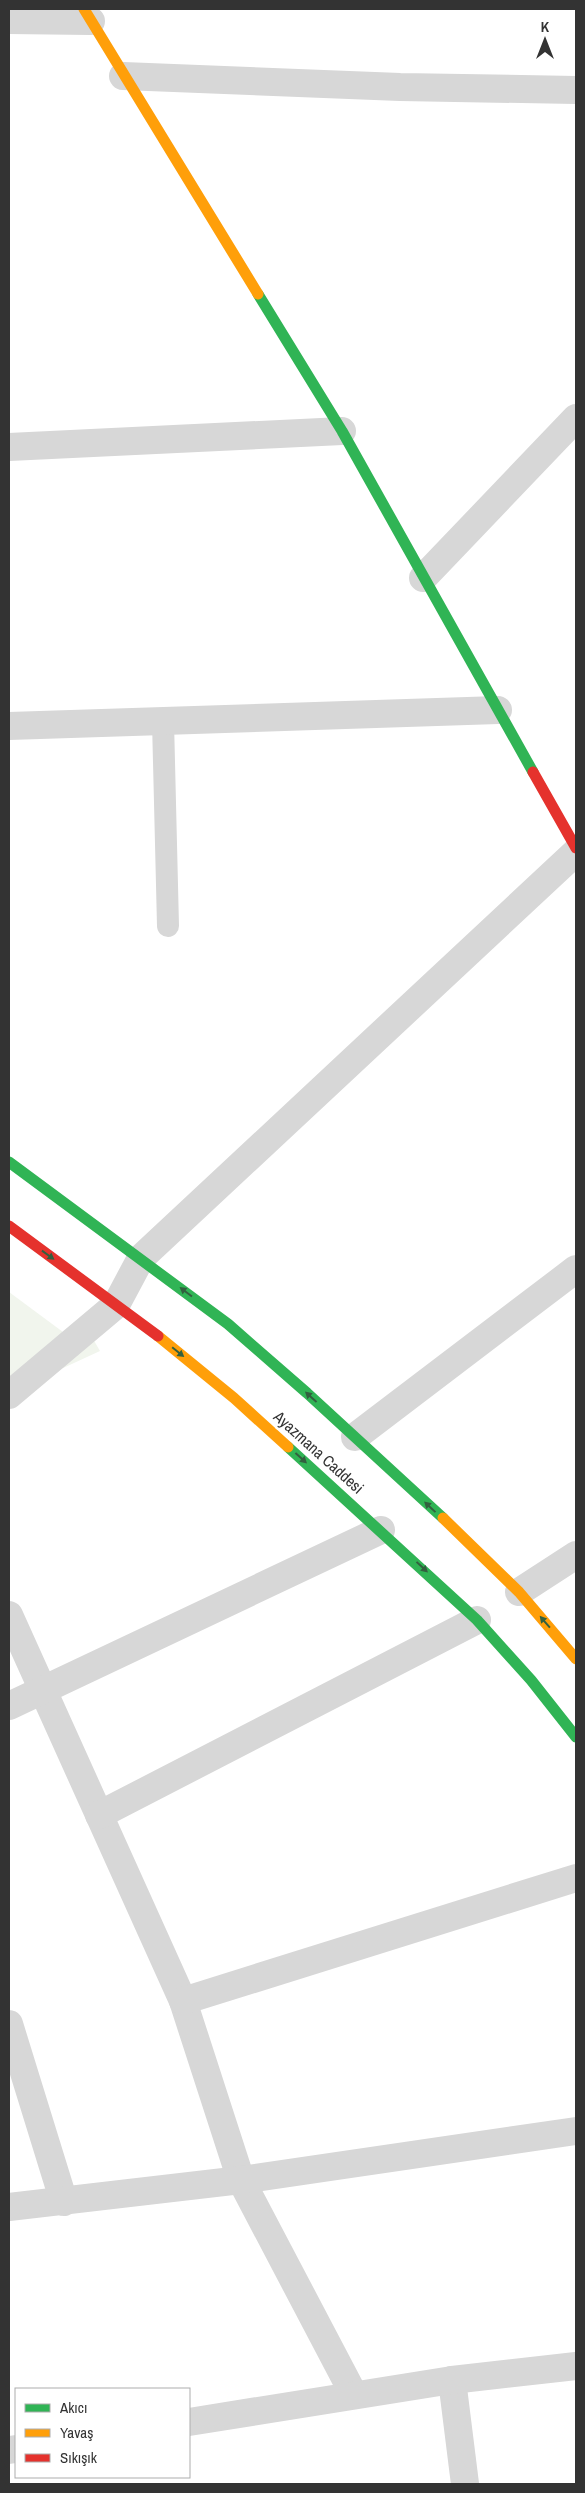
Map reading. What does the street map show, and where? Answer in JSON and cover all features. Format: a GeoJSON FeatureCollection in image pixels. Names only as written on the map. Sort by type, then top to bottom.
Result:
{"type":"FeatureCollection","features":[{"type":"Feature","properties":{"kind":"main road"},"geometry":{"type":"LineString","coordinates":[[88,15],[123,76],[342,431],[576,848]]}},
{"type":"Feature","properties":{"kind":"main road"},"geometry":{"type":"LineString","coordinates":[[9,1162],[228,1324],[355,1437],[519,1592],[576,1659]]}},
{"type":"Feature","properties":{"kind":"main road","name":"Ayazmana Caddesi"},"geometry":{"type":"LineString","coordinates":[[9,1226],[175,1349],[234,1398],[381,1530],[477,1620],[531,1680],[576,1737]]}},
{"type":"Feature","properties":{"kind":"street"},"geometry":{"type":"LineString","coordinates":[[9,20],[88,15]]}},
{"type":"Feature","properties":{"kind":"street"},"geometry":{"type":"LineString","coordinates":[[123,76],[400,87],[576,90]]}},
{"type":"Feature","properties":{"kind":"street"},"geometry":{"type":"LineString","coordinates":[[423,578],[576,418]]}},
{"type":"Feature","properties":{"kind":"street"},"geometry":{"type":"LineString","coordinates":[[9,447],[342,431]]}},
{"type":"Feature","properties":{"kind":"street"},"geometry":{"type":"LineString","coordinates":[[9,726],[498,710]]}},
{"type":"Feature","properties":{"kind":"street"},"geometry":{"type":"LineString","coordinates":[[9,1395],[116,1305],[141,1258],[576,852]]}},
{"type":"Feature","properties":{"kind":"street"},"geometry":{"type":"LineString","coordinates":[[355,1437],[576,1269]]}},
{"type":"Feature","properties":{"kind":"street"},"geometry":{"type":"LineString","coordinates":[[9,1706],[381,1530]]}},
{"type":"Feature","properties":{"kind":"street"},"geometry":{"type":"LineString","coordinates":[[519,1592],[576,1555]]}},
{"type":"Feature","properties":{"kind":"street"},"geometry":{"type":"LineString","coordinates":[[9,1615],[183,2001],[241,2180],[354,2395]]}},
{"type":"Feature","properties":{"kind":"street"},"geometry":{"type":"LineString","coordinates":[[99,1815],[477,1620]]}},
{"type":"Feature","properties":{"kind":"street"},"geometry":{"type":"LineString","coordinates":[[183,2001],[576,1878]]}},
{"type":"Feature","properties":{"kind":"street"},"geometry":{"type":"LineString","coordinates":[[9,2024],[64,2202]]}},
{"type":"Feature","properties":{"kind":"street"},"geometry":{"type":"LineString","coordinates":[[9,2207],[64,2202],[164,2187],[241,2180],[576,2131]]}},
{"type":"Feature","properties":{"kind":"street"},"geometry":{"type":"LineString","coordinates":[[190,2422],[452,2380],[576,2366]]}},
{"type":"Feature","properties":{"kind":"street"},"geometry":{"type":"LineString","coordinates":[[452,2380],[465,2484]]}},
{"type":"Feature","properties":{"kind":"lane"},"geometry":{"type":"LineString","coordinates":[[163,721],[168,926]]}},
{"type":"Feature","properties":{"kind":"shaded area"},"geometry":{"type":"Polygon","coordinates":[[[9,1292],[67,1335],[93,1339],[100,1351],[9,1393],[9,1292]]]}},
{"type":"Feature","properties":{"kind":"traffic: fast"},"geometry":{"type":"LineString","coordinates":[[258,294],[342,431],[533,772]]}},
{"type":"Feature","properties":{"kind":"traffic: fast"},"geometry":{"type":"LineString","coordinates":[[9,1162],[228,1324],[307,1393],[443,1518]]}},
{"type":"Feature","properties":{"kind":"traffic: fast"},"geometry":{"type":"LineString","coordinates":[[288,1447],[477,1620],[531,1680],[576,1737]]}},
{"type":"Feature","properties":{"kind":"traffic: slow"},"geometry":{"type":"LineString","coordinates":[[84,9],[258,294]]}},
{"type":"Feature","properties":{"kind":"traffic: slow"},"geometry":{"type":"LineString","coordinates":[[158,1336],[234,1398],[288,1447]]}},
{"type":"Feature","properties":{"kind":"traffic: slow"},"geometry":{"type":"LineString","coordinates":[[443,1518],[519,1592],[576,1659]]}},
{"type":"Feature","properties":{"kind":"traffic: jam"},"geometry":{"type":"LineString","coordinates":[[533,772],[576,848]]}},
{"type":"Feature","properties":{"kind":"traffic: jam"},"geometry":{"type":"LineString","coordinates":[[9,1226],[158,1336]]}}]}
